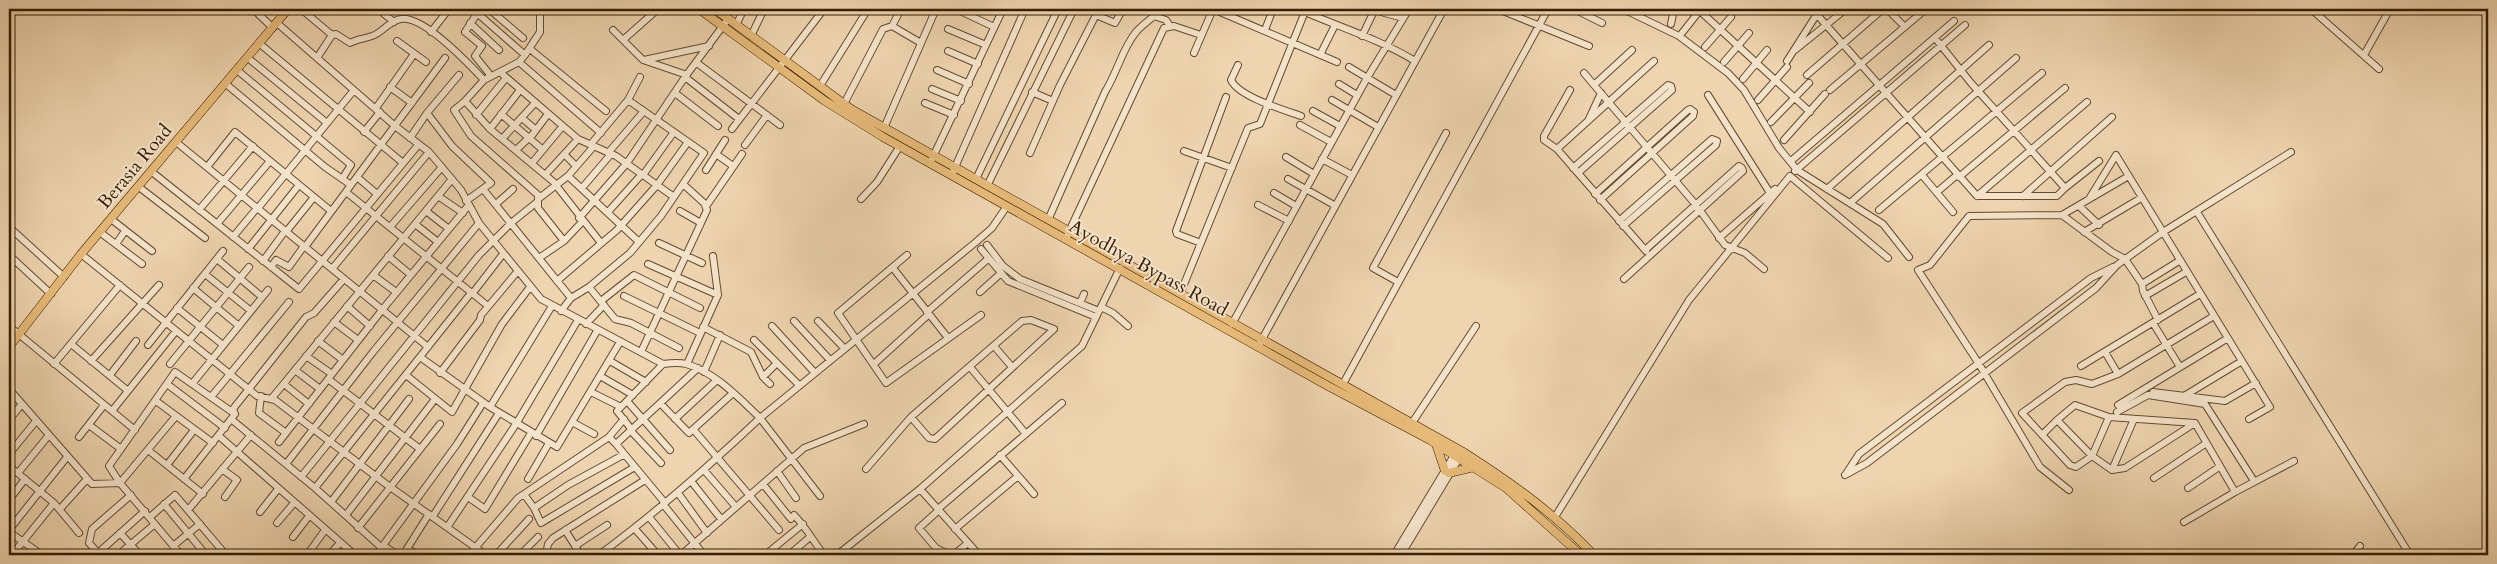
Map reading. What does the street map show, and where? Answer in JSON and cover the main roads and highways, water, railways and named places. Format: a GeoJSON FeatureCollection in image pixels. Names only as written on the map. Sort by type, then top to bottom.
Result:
{"type":"FeatureCollection","features":[{"type":"Feature","properties":{"kind":"main road","name":"Berasia Road"},"geometry":{"type":"LineString","coordinates":[[9,347],[81,254],[101,233],[288,9]]}},
{"type":"Feature","properties":{"kind":"main road","name":"Ayodhya Bypass Road"},"geometry":{"type":"LineString","coordinates":[[699,9],[777,68],[825,101],[900,146],[932,158]]}},
{"type":"Feature","properties":{"kind":"main road","name":"Ayodhya Bypass Road"},"geometry":{"type":"LineString","coordinates":[[715,9],[844,104],[932,158],[980,184],[1012,205],[1180,294],[1436,444],[1458,454],[1474,467],[1512,488],[1581,555]]}},
{"type":"Feature","properties":{"kind":"main road","name":"Ayodhya Bypass Road"},"geometry":{"type":"LineString","coordinates":[[1012,205],[1048,220],[1120,268],[1343,384],[1412,423],[1555,517],[1594,555]]}},
{"type":"Feature","properties":{"kind":"main road"},"geometry":{"type":"LineString","coordinates":[[1436,444],[1447,472],[1474,467]]}},
{"type":"Feature","properties":{"kind":"main road"},"geometry":{"type":"LineString","coordinates":[[1560,535],[1567,527]]}}]}
